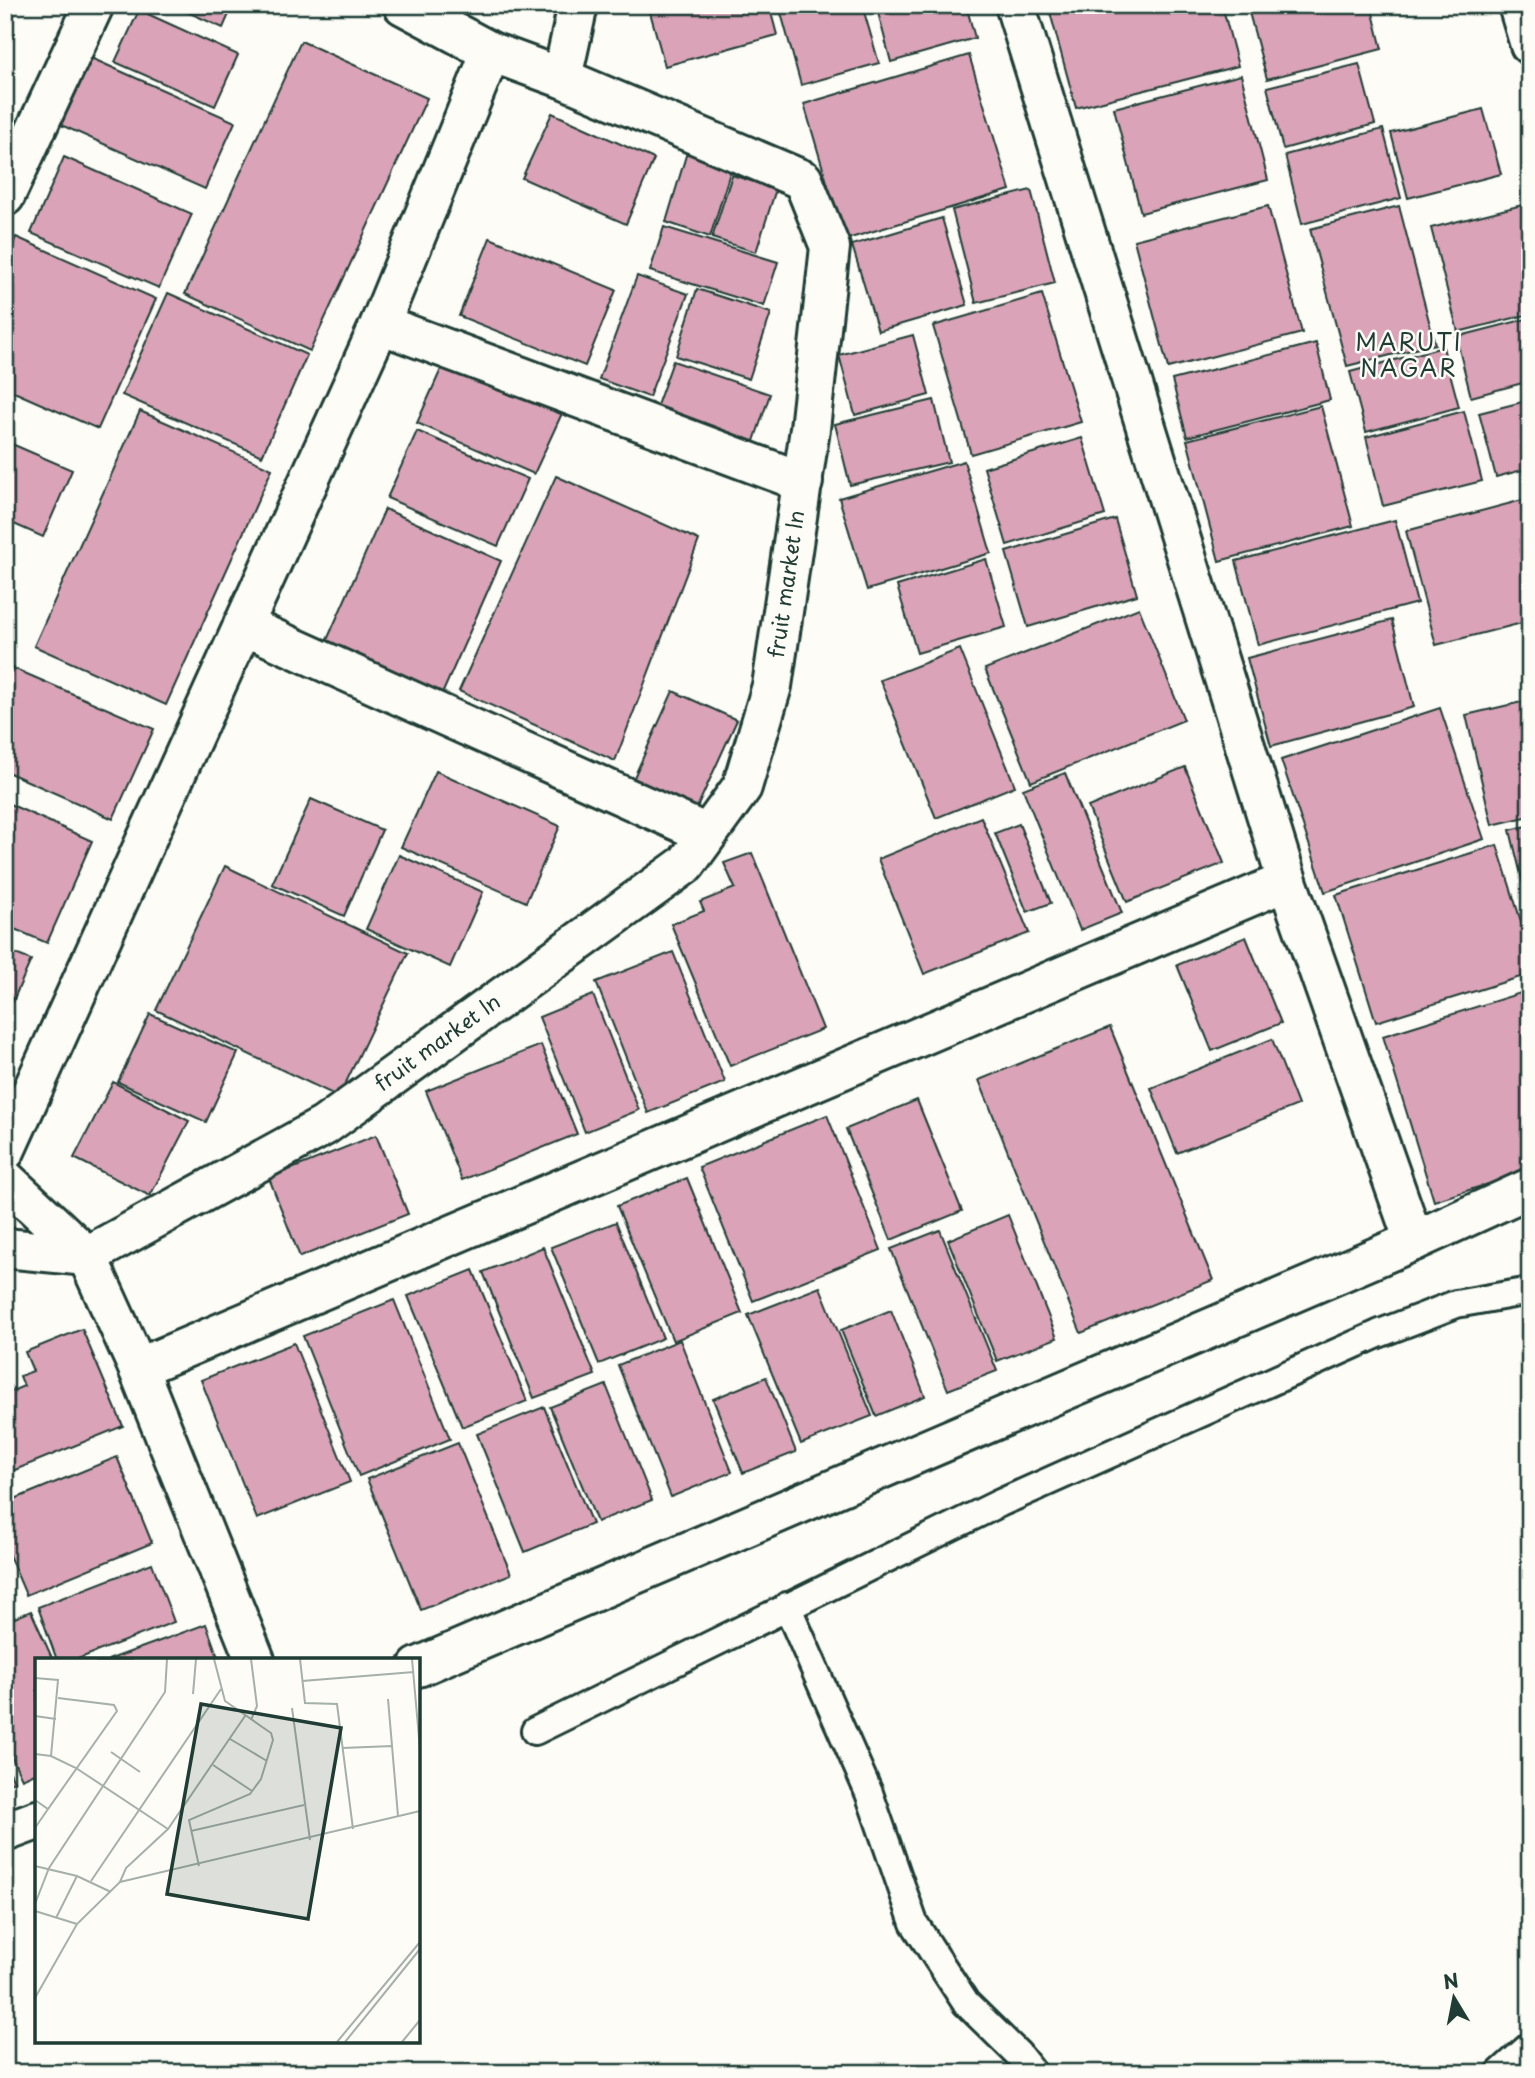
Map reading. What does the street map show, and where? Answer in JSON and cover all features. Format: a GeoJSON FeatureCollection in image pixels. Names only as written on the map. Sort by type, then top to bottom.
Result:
{"type":"FeatureCollection","features":[{"type":"Feature","properties":{"kind":"street"},"geometry":{"type":"LineString","coordinates":[[5,196],[94,5]]}},
{"type":"Feature","properties":{"kind":"street","name":"fruit market ln"},"geometry":{"type":"LineString","coordinates":[[88,1256],[324,1126],[686,864],[742,787],[772,686],[803,482],[830,247],[803,180],[562,78],[491,52],[403,5]]}},
{"type":"Feature","properties":{"kind":"street"},"geometry":{"type":"LineString","coordinates":[[562,78],[578,5]]}},
{"type":"Feature","properties":{"kind":"street"},"geometry":{"type":"LineString","coordinates":[[1015,5],[1287,881],[1415,1241]]}},
{"type":"Feature","properties":{"kind":"street"},"geometry":{"type":"LineString","coordinates":[[1518,5],[1530,45]]}},
{"type":"Feature","properties":{"kind":"street"},"geometry":{"type":"LineString","coordinates":[[5,1151],[380,324],[491,52]]}},
{"type":"Feature","properties":{"kind":"street"},"geometry":{"type":"LineString","coordinates":[[380,324],[803,482]]}},
{"type":"Feature","properties":{"kind":"street"},"geometry":{"type":"LineString","coordinates":[[243,625],[707,834]]}},
{"type":"Feature","properties":{"kind":"street"},"geometry":{"type":"LineString","coordinates":[[138,1368],[1287,881]]}},
{"type":"Feature","properties":{"kind":"street"},"geometry":{"type":"LineString","coordinates":[[5,1179],[88,1256],[138,1368],[254,1658]]}},
{"type":"Feature","properties":{"kind":"street"},"geometry":{"type":"LineString","coordinates":[[420,1666],[1415,1241],[1530,1188]]}},
{"type":"Feature","properties":{"kind":"street"},"geometry":{"type":"LineString","coordinates":[[5,1248],[88,1256]]}},
{"type":"Feature","properties":{"kind":"street"},"geometry":{"type":"LineString","coordinates":[[5,1832],[35,1821]]}},
{"type":"Feature","properties":{"kind":"lane"},"geometry":{"type":"LineString","coordinates":[[535,1731],[1000,1503],[1378,1334],[1456,1304],[1530,1291]]}},
{"type":"Feature","properties":{"kind":"lane"},"geometry":{"type":"LineString","coordinates":[[787,1606],[869,1793],[914,1923],[966,2003],[1018,2054],[1033,2073]]}},
{"type":"Feature","properties":{"kind":"lane"},"geometry":{"type":"LineString","coordinates":[[1500,2073],[1530,2046]]}},
{"type":"Feature","properties":{"kind":"building"},"geometry":{"type":"Polygon","coordinates":[[[172,5],[233,5],[223,28],[172,5]]]}},
{"type":"Feature","properties":{"kind":"building"},"geometry":{"type":"Polygon","coordinates":[[[648,5],[769,5],[777,35],[665,66],[648,5]]]}},
{"type":"Feature","properties":{"kind":"building"},"geometry":{"type":"Polygon","coordinates":[[[808,5],[862,5],[879,63],[801,85],[781,13],[808,5]]]}},
{"type":"Feature","properties":{"kind":"building"},"geometry":{"type":"Polygon","coordinates":[[[876,5],[966,5],[975,38],[891,62],[876,5]]]}},
{"type":"Feature","properties":{"kind":"building"},"geometry":{"type":"Polygon","coordinates":[[[1048,5],[1222,5],[1238,66],[1076,108],[1048,5]]]}},
{"type":"Feature","properties":{"kind":"building"},"geometry":{"type":"Polygon","coordinates":[[[1247,5],[1371,5],[1382,49],[1267,79],[1247,5]]]}},
{"type":"Feature","properties":{"kind":"building"},"geometry":{"type":"Polygon","coordinates":[[[139,10],[238,55],[215,106],[115,62],[139,10]]]}},
{"type":"Feature","properties":{"kind":"building"},"geometry":{"type":"Polygon","coordinates":[[[301,41],[427,98],[310,351],[185,294],[301,41]]]}},
{"type":"Feature","properties":{"kind":"building"},"geometry":{"type":"Polygon","coordinates":[[[969,55],[1010,190],[844,240],[804,104],[969,55]]]}},
{"type":"Feature","properties":{"kind":"building"},"geometry":{"type":"Polygon","coordinates":[[[91,58],[235,122],[205,189],[61,125],[91,58]]]}},
{"type":"Feature","properties":{"kind":"building"},"geometry":{"type":"Polygon","coordinates":[[[1359,64],[1375,124],[1283,149],[1267,87],[1359,64]]]}},
{"type":"Feature","properties":{"kind":"building"},"geometry":{"type":"Polygon","coordinates":[[[1241,75],[1268,180],[1141,213],[1114,108],[1241,75]]]}},
{"type":"Feature","properties":{"kind":"building"},"geometry":{"type":"Polygon","coordinates":[[[1483,109],[1501,174],[1408,198],[1391,133],[1483,109]]]}},
{"type":"Feature","properties":{"kind":"building"},"geometry":{"type":"Polygon","coordinates":[[[552,113],[654,159],[626,224],[522,178],[552,113]]]}},
{"type":"Feature","properties":{"kind":"building"},"geometry":{"type":"Polygon","coordinates":[[[1383,129],[1401,198],[1302,224],[1285,155],[1383,129]]]}},
{"type":"Feature","properties":{"kind":"building"},"geometry":{"type":"Polygon","coordinates":[[[687,152],[732,166],[710,237],[666,222],[687,152]]]}},
{"type":"Feature","properties":{"kind":"building"},"geometry":{"type":"Polygon","coordinates":[[[64,157],[192,214],[159,288],[31,233],[64,157]]]}},
{"type":"Feature","properties":{"kind":"building"},"geometry":{"type":"Polygon","coordinates":[[[732,175],[776,189],[756,252],[712,238],[732,175]]]}},
{"type":"Feature","properties":{"kind":"building"},"geometry":{"type":"Polygon","coordinates":[[[1031,190],[1055,283],[976,303],[952,210],[1031,190]]]}},
{"type":"Feature","properties":{"kind":"building"},"geometry":{"type":"Polygon","coordinates":[[[1530,203],[1530,314],[1458,332],[1431,228],[1530,203]]]}},
{"type":"Feature","properties":{"kind":"building"},"geometry":{"type":"Polygon","coordinates":[[[1268,206],[1302,333],[1168,368],[1134,240],[1268,206]]]}},
{"type":"Feature","properties":{"kind":"building"},"geometry":{"type":"Polygon","coordinates":[[[1399,206],[1435,344],[1347,366],[1310,229],[1399,206]]]}},
{"type":"Feature","properties":{"kind":"building"},"geometry":{"type":"Polygon","coordinates":[[[942,218],[967,305],[878,331],[852,245],[942,218]]]}},
{"type":"Feature","properties":{"kind":"building"},"geometry":{"type":"Polygon","coordinates":[[[664,227],[778,262],[764,306],[650,271],[664,227]]]}},
{"type":"Feature","properties":{"kind":"building"},"geometry":{"type":"Polygon","coordinates":[[[16,237],[156,299],[98,429],[5,388],[5,261],[16,237]]]}},
{"type":"Feature","properties":{"kind":"building"},"geometry":{"type":"Polygon","coordinates":[[[490,238],[616,290],[585,366],[459,316],[490,238]]]}},
{"type":"Feature","properties":{"kind":"building"},"geometry":{"type":"Polygon","coordinates":[[[637,276],[688,294],[649,397],[599,379],[637,276]]]}},
{"type":"Feature","properties":{"kind":"building"},"geometry":{"type":"Polygon","coordinates":[[[697,289],[771,313],[749,379],[676,356],[697,289]]]}},
{"type":"Feature","properties":{"kind":"building"},"geometry":{"type":"Polygon","coordinates":[[[168,293],[307,355],[262,456],[122,395],[168,293]]]}},
{"type":"Feature","properties":{"kind":"building"},"geometry":{"type":"Polygon","coordinates":[[[1042,294],[1081,422],[971,454],[933,326],[1042,294]]]}},
{"type":"Feature","properties":{"kind":"building"},"geometry":{"type":"Polygon","coordinates":[[[1530,318],[1530,381],[1471,397],[1456,337],[1530,318]]]}},
{"type":"Feature","properties":{"kind":"building"},"geometry":{"type":"Polygon","coordinates":[[[913,335],[929,395],[855,415],[839,355],[913,335]]]}},
{"type":"Feature","properties":{"kind":"building"},"geometry":{"type":"Polygon","coordinates":[[[1316,343],[1330,400],[1187,437],[1172,380],[1316,343]]]}},
{"type":"Feature","properties":{"kind":"building"},"geometry":{"type":"Polygon","coordinates":[[[1443,347],[1459,407],[1366,432],[1350,372],[1443,347]]]}},
{"type":"Feature","properties":{"kind":"building"},"geometry":{"type":"Polygon","coordinates":[[[446,358],[564,409],[534,474],[417,423],[446,358]]]}},
{"type":"Feature","properties":{"kind":"building"},"geometry":{"type":"Polygon","coordinates":[[[673,361],[770,394],[753,444],[655,411],[673,361]]]}},
{"type":"Feature","properties":{"kind":"building"},"geometry":{"type":"Polygon","coordinates":[[[934,400],[949,462],[850,485],[835,424],[934,400]]]}},
{"type":"Feature","properties":{"kind":"building"},"geometry":{"type":"Polygon","coordinates":[[[1530,400],[1530,468],[1496,477],[1479,413],[1530,400]]]}},
{"type":"Feature","properties":{"kind":"building"},"geometry":{"type":"Polygon","coordinates":[[[1321,406],[1353,526],[1219,561],[1187,440],[1321,406]]]}},
{"type":"Feature","properties":{"kind":"building"},"geometry":{"type":"Polygon","coordinates":[[[140,411],[272,469],[166,705],[34,646],[140,411]]]}},
{"type":"Feature","properties":{"kind":"building"},"geometry":{"type":"Polygon","coordinates":[[[1464,411],[1482,481],[1383,506],[1366,437],[1464,411]]]}},
{"type":"Feature","properties":{"kind":"building"},"geometry":{"type":"Polygon","coordinates":[[[417,431],[528,479],[498,546],[387,498],[417,431]]]}},
{"type":"Feature","properties":{"kind":"building"},"geometry":{"type":"Polygon","coordinates":[[[1082,438],[1105,515],[1007,545],[984,468],[1082,438]]]}},
{"type":"Feature","properties":{"kind":"building"},"geometry":{"type":"Polygon","coordinates":[[[5,441],[72,470],[43,537],[5,520],[5,441]]]}},
{"type":"Feature","properties":{"kind":"building"},"geometry":{"type":"Polygon","coordinates":[[[964,461],[991,553],[867,590],[839,498],[964,461]]]}},
{"type":"Feature","properties":{"kind":"building"},"geometry":{"type":"Polygon","coordinates":[[[556,476],[699,540],[615,761],[459,691],[556,476]]]}},
{"type":"Feature","properties":{"kind":"building"},"geometry":{"type":"Polygon","coordinates":[[[1530,498],[1530,621],[1436,645],[1406,531],[1530,498]]]}},
{"type":"Feature","properties":{"kind":"building"},"geometry":{"type":"Polygon","coordinates":[[[385,509],[501,561],[439,701],[323,649],[385,509]]]}},
{"type":"Feature","properties":{"kind":"building"},"geometry":{"type":"Polygon","coordinates":[[[1115,519],[1137,595],[1028,627],[1006,552],[1115,519]]]}},
{"type":"Feature","properties":{"kind":"building"},"geometry":{"type":"Polygon","coordinates":[[[1395,520],[1417,603],[1258,645],[1236,561],[1395,520]]]}},
{"type":"Feature","properties":{"kind":"building"},"geometry":{"type":"Polygon","coordinates":[[[986,559],[1006,627],[917,653],[897,586],[986,559]]]}},
{"type":"Feature","properties":{"kind":"building"},"geometry":{"type":"Polygon","coordinates":[[[1139,608],[1184,720],[1031,782],[985,669],[1139,608]]]}},
{"type":"Feature","properties":{"kind":"building"},"geometry":{"type":"Polygon","coordinates":[[[1392,620],[1414,707],[1271,746],[1247,658],[1392,620]]]}},
{"type":"Feature","properties":{"kind":"building"},"geometry":{"type":"Polygon","coordinates":[[[960,649],[1015,786],[936,818],[880,680],[960,649]]]}},
{"type":"Feature","properties":{"kind":"building"},"geometry":{"type":"Polygon","coordinates":[[[13,668],[154,729],[113,819],[5,771],[5,686],[13,668]]]}},
{"type":"Feature","properties":{"kind":"building"},"geometry":{"type":"Polygon","coordinates":[[[673,691],[737,720],[695,812],[631,784],[673,691]]]}},
{"type":"Feature","properties":{"kind":"building"},"geometry":{"type":"Polygon","coordinates":[[[1530,700],[1530,816],[1492,825],[1466,715],[1530,700]]]}},
{"type":"Feature","properties":{"kind":"building"},"geometry":{"type":"Polygon","coordinates":[[[1440,708],[1484,839],[1325,892],[1281,760],[1440,708]]]}},
{"type":"Feature","properties":{"kind":"building"},"geometry":{"type":"Polygon","coordinates":[[[1185,767],[1224,863],[1127,902],[1088,807],[1185,767]]]}},
{"type":"Feature","properties":{"kind":"building"},"geometry":{"type":"Polygon","coordinates":[[[436,771],[560,826],[526,902],[401,847],[436,771]]]}},
{"type":"Feature","properties":{"kind":"building"},"geometry":{"type":"Polygon","coordinates":[[[1065,773],[1122,913],[1080,930],[1023,789],[1065,773]]]}},
{"type":"Feature","properties":{"kind":"building"},"geometry":{"type":"Polygon","coordinates":[[[311,799],[382,830],[344,916],[272,884],[311,799]]]}},
{"type":"Feature","properties":{"kind":"building"},"geometry":{"type":"Polygon","coordinates":[[[5,802],[92,841],[47,943],[5,925],[5,802]]]}},
{"type":"Feature","properties":{"kind":"building"},"geometry":{"type":"Polygon","coordinates":[[[981,817],[1029,933],[924,974],[878,859],[981,817]]]}},
{"type":"Feature","properties":{"kind":"building"},"geometry":{"type":"Polygon","coordinates":[[[1019,824],[1051,903],[1027,912],[995,833],[1019,824]]]}},
{"type":"Feature","properties":{"kind":"building"},"geometry":{"type":"Polygon","coordinates":[[[1530,825],[1530,912],[1510,830],[1530,825]]]}},
{"type":"Feature","properties":{"kind":"building"},"geometry":{"type":"Polygon","coordinates":[[[1497,845],[1530,950],[1530,974],[1376,1022],[1336,895],[1497,845]]]}},
{"type":"Feature","properties":{"kind":"building"},"geometry":{"type":"Polygon","coordinates":[[[752,853],[823,1029],[730,1066],[671,924],[704,911],[700,902],[735,888],[724,863],[752,853]]]}},
{"type":"Feature","properties":{"kind":"building"},"geometry":{"type":"Polygon","coordinates":[[[399,855],[483,892],[450,967],[366,929],[399,855]]]}},
{"type":"Feature","properties":{"kind":"building"},"geometry":{"type":"Polygon","coordinates":[[[225,866],[408,953],[339,1097],[156,1010],[225,866]]]}},
{"type":"Feature","properties":{"kind":"building"},"geometry":{"type":"Polygon","coordinates":[[[1246,937],[1281,1023],[1212,1051],[1177,965],[1246,937]]]}},
{"type":"Feature","properties":{"kind":"building"},"geometry":{"type":"Polygon","coordinates":[[[5,950],[31,960],[5,1019],[5,950]]]}},
{"type":"Feature","properties":{"kind":"building"},"geometry":{"type":"Polygon","coordinates":[[[673,952],[725,1082],[648,1113],[596,982],[673,952]]]}},
{"type":"Feature","properties":{"kind":"building"},"geometry":{"type":"Polygon","coordinates":[[[1530,990],[1530,1171],[1434,1201],[1383,1036],[1530,990]]]}},
{"type":"Feature","properties":{"kind":"building"},"geometry":{"type":"Polygon","coordinates":[[[593,995],[639,1110],[585,1132],[539,1017],[593,995]]]}},
{"type":"Feature","properties":{"kind":"building"},"geometry":{"type":"Polygon","coordinates":[[[150,1014],[238,1053],[206,1122],[118,1082],[150,1014]]]}},
{"type":"Feature","properties":{"kind":"building"},"geometry":{"type":"Polygon","coordinates":[[[1110,1027],[1213,1280],[1081,1333],[979,1080],[1110,1027]]]}},
{"type":"Feature","properties":{"kind":"building"},"geometry":{"type":"Polygon","coordinates":[[[1272,1039],[1298,1105],[1177,1153],[1151,1088],[1272,1039]]]}},
{"type":"Feature","properties":{"kind":"building"},"geometry":{"type":"Polygon","coordinates":[[[541,1045],[577,1134],[462,1180],[426,1091],[541,1045]]]}},
{"type":"Feature","properties":{"kind":"building"},"geometry":{"type":"Polygon","coordinates":[[[113,1082],[189,1121],[150,1196],[74,1158],[113,1082]]]}},
{"type":"Feature","properties":{"kind":"building"},"geometry":{"type":"Polygon","coordinates":[[[917,1100],[962,1211],[891,1240],[846,1129],[917,1100]]]}},
{"type":"Feature","properties":{"kind":"building"},"geometry":{"type":"Polygon","coordinates":[[[827,1115],[881,1250],[753,1301],[699,1167],[827,1115]]]}},
{"type":"Feature","properties":{"kind":"building"},"geometry":{"type":"Polygon","coordinates":[[[376,1135],[408,1214],[300,1257],[269,1178],[376,1135]]]}},
{"type":"Feature","properties":{"kind":"building"},"geometry":{"type":"Polygon","coordinates":[[[687,1178],[742,1313],[673,1341],[617,1206],[687,1178]]]}},
{"type":"Feature","properties":{"kind":"building"},"geometry":{"type":"Polygon","coordinates":[[[1008,1215],[1057,1338],[997,1361],[948,1240],[1008,1215]]]}},
{"type":"Feature","properties":{"kind":"building"},"geometry":{"type":"Polygon","coordinates":[[[616,1222],[663,1338],[599,1364],[551,1247],[616,1222]]]}},
{"type":"Feature","properties":{"kind":"building"},"geometry":{"type":"Polygon","coordinates":[[[940,1230],[997,1371],[948,1390],[891,1249],[940,1230]]]}},
{"type":"Feature","properties":{"kind":"building"},"geometry":{"type":"Polygon","coordinates":[[[543,1247],[595,1375],[534,1398],[483,1272],[543,1247]]]}},
{"type":"Feature","properties":{"kind":"building"},"geometry":{"type":"Polygon","coordinates":[[[473,1270],[527,1401],[462,1427],[408,1296],[473,1270]]]}},
{"type":"Feature","properties":{"kind":"building"},"geometry":{"type":"Polygon","coordinates":[[[820,1287],[872,1416],[801,1444],[748,1315],[820,1287]]]}},
{"type":"Feature","properties":{"kind":"building"},"geometry":{"type":"Polygon","coordinates":[[[394,1300],[450,1439],[359,1476],[303,1336],[394,1300]]]}},
{"type":"Feature","properties":{"kind":"building"},"geometry":{"type":"Polygon","coordinates":[[[891,1310],[925,1396],[876,1416],[841,1330],[891,1310]]]}},
{"type":"Feature","properties":{"kind":"building"},"geometry":{"type":"Polygon","coordinates":[[[82,1329],[123,1426],[5,1474],[5,1394],[24,1386],[20,1376],[33,1371],[25,1352],[82,1329]]]}},
{"type":"Feature","properties":{"kind":"building"},"geometry":{"type":"Polygon","coordinates":[[[680,1340],[732,1472],[671,1497],[618,1365],[680,1340]]]}},
{"type":"Feature","properties":{"kind":"building"},"geometry":{"type":"Polygon","coordinates":[[[294,1343],[350,1482],[257,1519],[201,1380],[294,1343]]]}},
{"type":"Feature","properties":{"kind":"building"},"geometry":{"type":"Polygon","coordinates":[[[766,1377],[796,1452],[743,1473],[713,1399],[766,1377]]]}},
{"type":"Feature","properties":{"kind":"building"},"geometry":{"type":"Polygon","coordinates":[[[606,1385],[652,1500],[597,1522],[550,1407],[606,1385]]]}},
{"type":"Feature","properties":{"kind":"building"},"geometry":{"type":"Polygon","coordinates":[[[544,1407],[592,1524],[525,1552],[477,1434],[544,1407]]]}},
{"type":"Feature","properties":{"kind":"building"},"geometry":{"type":"Polygon","coordinates":[[[458,1443],[511,1574],[421,1610],[367,1479],[458,1443]]]}},
{"type":"Feature","properties":{"kind":"building"},"geometry":{"type":"Polygon","coordinates":[[[117,1457],[152,1543],[26,1595],[5,1546],[5,1503],[117,1457]]]}},
{"type":"Feature","properties":{"kind":"building"},"geometry":{"type":"Polygon","coordinates":[[[152,1563],[174,1622],[80,1658],[56,1658],[38,1607],[152,1563]]]}},
{"type":"Feature","properties":{"kind":"building"},"geometry":{"type":"Polygon","coordinates":[[[31,1611],[52,1658],[35,1658],[35,1773],[22,1779],[5,1743],[5,1622],[31,1611]]]}},
{"type":"Feature","properties":{"kind":"building"},"geometry":{"type":"Polygon","coordinates":[[[206,1624],[218,1658],[113,1658],[206,1624]]]}},
{"type":"Feature","properties":{"kind":"building"},"geometry":{"type":"Polygon","coordinates":[[[5,1762],[14,1781],[5,1785],[5,1762]]]}},
{"type":"Feature","properties":{"kind":"district","name":"MARUTI NAGAR"},"geometry":{"type":"Point","coordinates":[1409,356]}}]}
